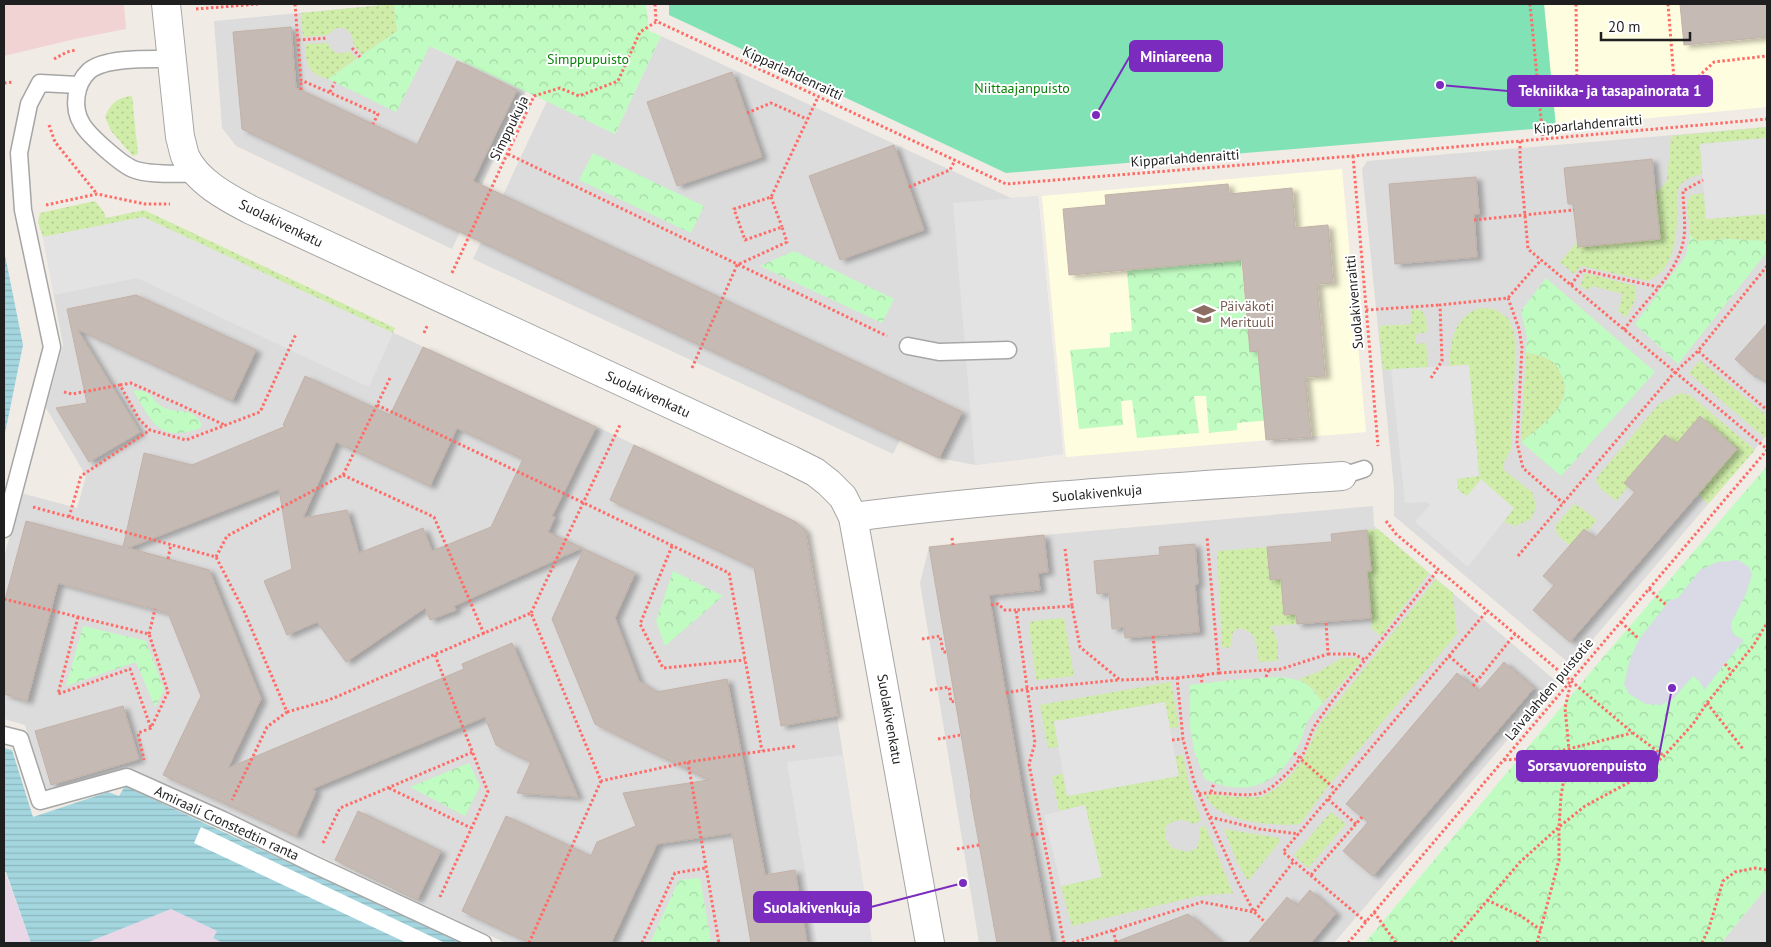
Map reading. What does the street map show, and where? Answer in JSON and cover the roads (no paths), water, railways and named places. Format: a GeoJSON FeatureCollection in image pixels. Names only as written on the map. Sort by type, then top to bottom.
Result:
{"type":"FeatureCollection","features":[{"type":"Feature","properties":{"kind":"street","name":"Suolakivenkatu"},"geometry":{"type":"LineString","coordinates":[[166,4],[180,137],[186,157],[198,174],[227,197],[251,210],[815,472],[843,497],[853,517],[930,943]]}},
{"type":"Feature","properties":{"kind":"street","name":"Suolakivenkuja"},"geometry":{"type":"LineString","coordinates":[[853,517],[906,510],[1092,493],[1353,472]]}},
{"type":"Feature","properties":{"kind":"lane"},"geometry":{"type":"LineString","coordinates":[[171,59],[105,64],[90,71],[78,85],[76,105],[82,124],[111,154],[134,169],[151,173],[198,174]]}},
{"type":"Feature","properties":{"kind":"lane"},"geometry":{"type":"LineString","coordinates":[[4,529],[52,347],[23,210],[19,153],[29,104],[40,83],[78,85]]}},
{"type":"Feature","properties":{"kind":"lane"},"geometry":{"type":"LineString","coordinates":[[908,346],[939,352],[1008,350]]}},
{"type":"Feature","properties":{"kind":"lane","name":"Amiraali Cronstedtin ranta"},"geometry":{"type":"LineString","coordinates":[[4,734],[20,739],[40,801],[127,777],[223,820],[483,943]]}},
{"type":"Feature","properties":{"kind":"water"},"geometry":{"type":"Polygon","coordinates":[[[4,250],[23,345],[4,438],[4,250]]]}},
{"type":"Feature","properties":{"kind":"water"},"geometry":{"type":"Polygon","coordinates":[[[4,748],[12,750],[33,817],[108,792],[119,796],[125,786],[461,943],[223,943],[213,938],[217,931],[171,909],[86,943],[31,943],[6,872],[4,872],[4,748]]]}},
{"type":"Feature","properties":{"kind":"place","name":"Tekniikka- ja tasapainorata 1"},"geometry":{"type":"Point","coordinates":[1440,85]}},
{"type":"Feature","properties":{"kind":"place","name":"Miniareena"},"geometry":{"type":"Point","coordinates":[1096,115]}},
{"type":"Feature","properties":{"kind":"place","name":"Päiväkoti Merituuli"},"geometry":{"type":"Point","coordinates":[1204,314]}},
{"type":"Feature","properties":{"kind":"place","name":"Sorsavuorenpuisto"},"geometry":{"type":"Point","coordinates":[1672,688]}},
{"type":"Feature","properties":{"kind":"place","name":"Suolakivenkuja"},"geometry":{"type":"Point","coordinates":[963,883]}},
{"type":"Feature","properties":{"kind":"park label","name":"Simppupuisto"},"geometry":{"type":"Point","coordinates":[588,59]}},
{"type":"Feature","properties":{"kind":"park label","name":"Niittaajanpuisto"},"geometry":{"type":"Point","coordinates":[1022,88]}}]}
